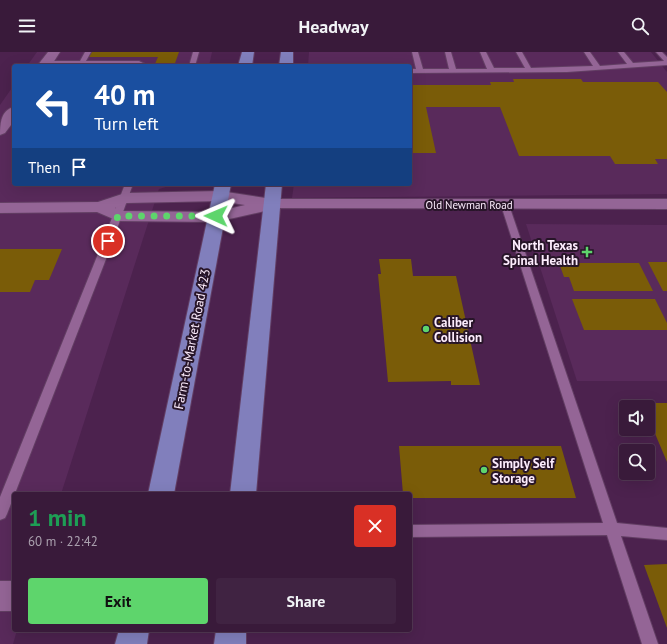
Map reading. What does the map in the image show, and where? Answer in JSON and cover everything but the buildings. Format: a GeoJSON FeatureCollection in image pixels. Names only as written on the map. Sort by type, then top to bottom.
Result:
{"type":"FeatureCollection","features":[{"type":"Feature","properties":{"kind":"main road"},"geometry":{"type":"LineString","coordinates":[[245,64],[248,52]]}},
{"type":"Feature","properties":{"kind":"main road"},"geometry":{"type":"LineString","coordinates":[[286,64],[287,52]]}},
{"type":"Feature","properties":{"kind":"main road"},"geometry":{"type":"LineString","coordinates":[[243,492],[273,194]]}},
{"type":"Feature","properties":{"kind":"main road","name":"Farm-to-Market Road 423"},"geometry":{"type":"LineString","coordinates":[[161,492],[220,199]]}},
{"type":"Feature","properties":{"kind":"main road"},"geometry":{"type":"LineString","coordinates":[[131,644],[134,632]]}},
{"type":"Feature","properties":{"kind":"main road"},"geometry":{"type":"LineString","coordinates":[[230,644],[231,632]]}},
{"type":"Feature","properties":{"kind":"street"},"geometry":{"type":"LineString","coordinates":[[46,64],[54,52]]}},
{"type":"Feature","properties":{"kind":"street"},"geometry":{"type":"LineString","coordinates":[[1,127],[12,113]]}},
{"type":"Feature","properties":{"kind":"street"},"geometry":{"type":"LineString","coordinates":[[100,207],[127,191],[220,199]]}},
{"type":"Feature","properties":{"kind":"street","name":"Old Newman Road"},"geometry":{"type":"LineString","coordinates":[[220,199],[273,194],[505,205],[667,204]]}},
{"type":"Feature","properties":{"kind":"street"},"geometry":{"type":"LineString","coordinates":[[0,208],[100,207],[118,216],[220,199]]}},
{"type":"Feature","properties":{"kind":"street"},"geometry":{"type":"LineString","coordinates":[[0,596],[12,596]]}},
{"type":"Feature","properties":{"kind":"lane"},"geometry":{"type":"LineString","coordinates":[[82,63],[88,52]]}},
{"type":"Feature","properties":{"kind":"lane"},"geometry":{"type":"LineString","coordinates":[[193,64],[196,52]]}},
{"type":"Feature","properties":{"kind":"lane"},"geometry":{"type":"LineString","coordinates":[[415,52],[420,71]]}},
{"type":"Feature","properties":{"kind":"lane"},"geometry":{"type":"LineString","coordinates":[[448,52],[453,71]]}},
{"type":"Feature","properties":{"kind":"lane"},"geometry":{"type":"LineString","coordinates":[[483,52],[492,70]]}},
{"type":"Feature","properties":{"kind":"lane"},"geometry":{"type":"LineString","coordinates":[[519,52],[529,70]]}},
{"type":"Feature","properties":{"kind":"lane"},"geometry":{"type":"LineString","coordinates":[[587,52],[598,68]]}},
{"type":"Feature","properties":{"kind":"lane"},"geometry":{"type":"LineString","coordinates":[[621,52],[631,65]]}},
{"type":"Feature","properties":{"kind":"lane"},"geometry":{"type":"LineString","coordinates":[[659,52],[667,62]]}},
{"type":"Feature","properties":{"kind":"lane"},"geometry":{"type":"LineString","coordinates":[[412,71],[598,68],[667,62]]}},
{"type":"Feature","properties":{"kind":"lane"},"geometry":{"type":"LineString","coordinates":[[64,64],[141,64]]}},
{"type":"Feature","properties":{"kind":"lane"},"geometry":{"type":"LineString","coordinates":[[0,514],[127,191]]}},
{"type":"Feature","properties":{"kind":"lane"},"geometry":{"type":"LineString","coordinates":[[505,205],[650,644]]}},
{"type":"Feature","properties":{"kind":"lane"},"geometry":{"type":"LineString","coordinates":[[412,531],[612,529],[667,534]]}},
{"type":"Feature","properties":{"kind":"shaded area"},"geometry":{"type":"Polygon","coordinates":[[[37,52],[212,52],[209,64],[28,64],[37,52]]]}},
{"type":"Feature","properties":{"kind":"shaded area"},"geometry":{"type":"Polygon","coordinates":[[[309,52],[651,52],[667,72],[667,194],[292,198],[294,186],[412,186],[412,64],[308,64],[309,52]]]}},
{"type":"Feature","properties":{"kind":"shaded area"},"geometry":{"type":"Polygon","coordinates":[[[12,88],[12,186],[169,186],[159,189],[62,492],[12,492],[12,632],[16,632],[13,644],[0,644],[0,105],[12,88]]]}},
{"type":"Feature","properties":{"kind":"shaded area"},"geometry":{"type":"Polygon","coordinates":[[[526,224],[667,225],[667,381],[577,381],[526,224]]]}},
{"type":"Feature","properties":{"kind":"place","name":"North Texas Spinal Health"},"geometry":{"type":"Point","coordinates":[587,252]}},
{"type":"Feature","properties":{"kind":"place","name":"Caliber Collision"},"geometry":{"type":"Point","coordinates":[426,329]}},
{"type":"Feature","properties":{"kind":"place","name":"Simply Self Storage"},"geometry":{"type":"Point","coordinates":[484,470]}},
{"type":"Feature","properties":{"kind":"route"},"geometry":{"type":"LineString","coordinates":[[108,241],[118,216],[216,216]]}}]}
